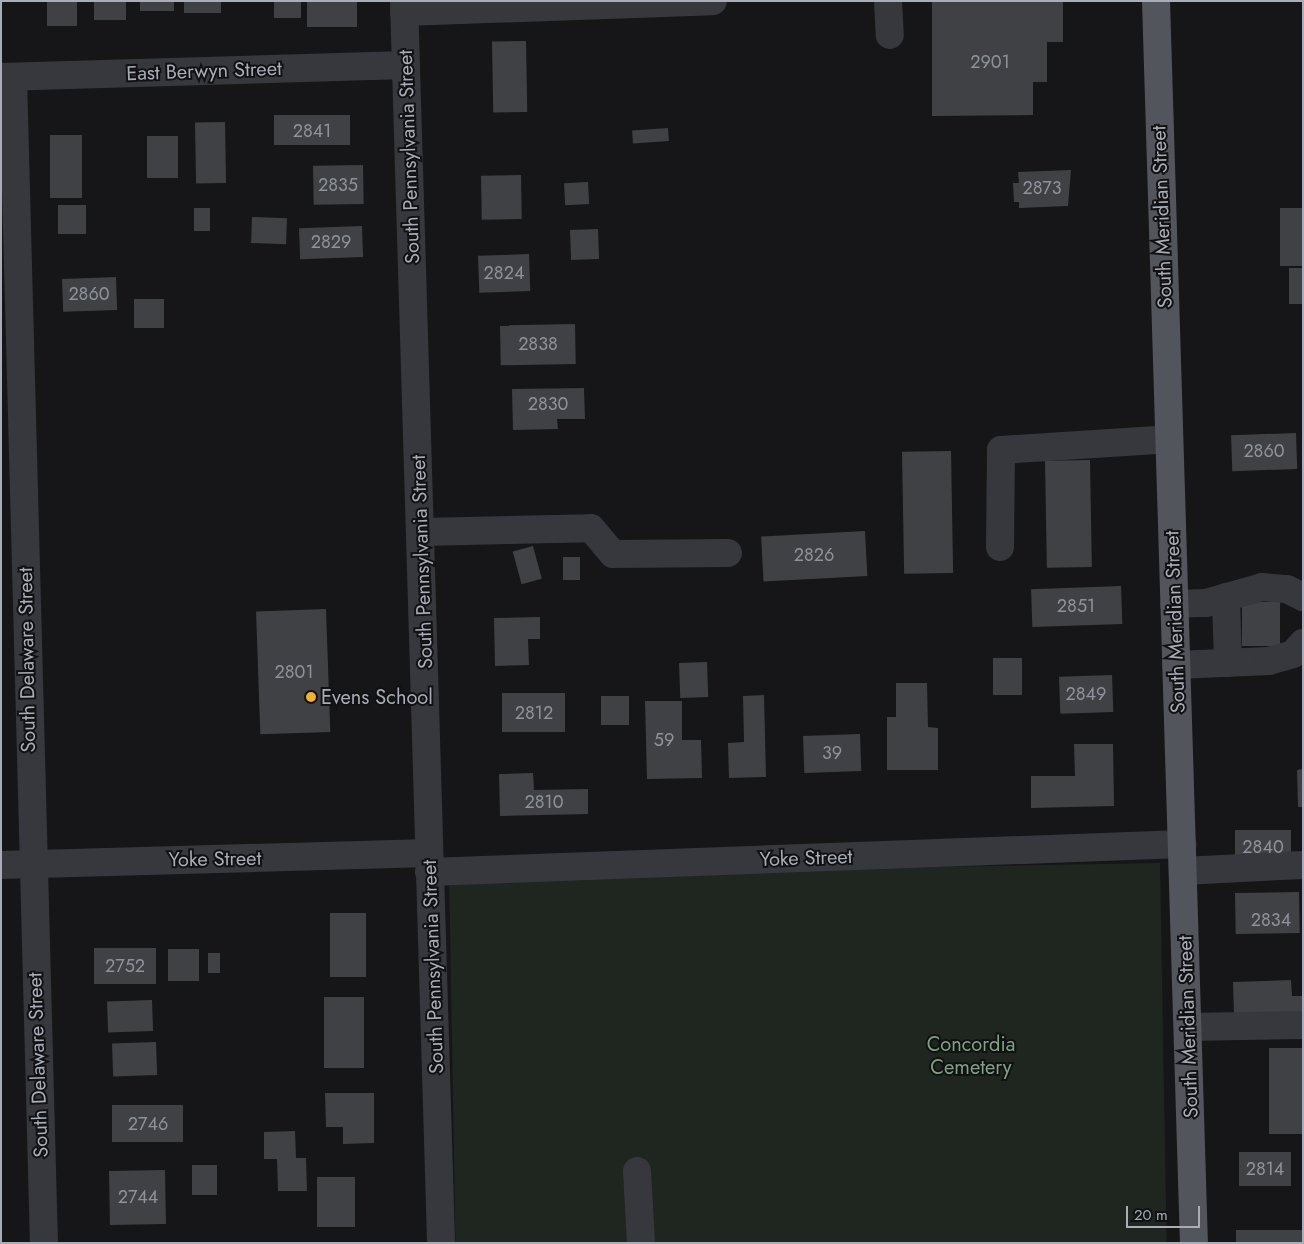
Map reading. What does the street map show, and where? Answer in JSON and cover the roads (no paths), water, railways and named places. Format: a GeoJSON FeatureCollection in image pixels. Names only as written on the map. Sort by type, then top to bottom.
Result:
{"type":"FeatureCollection","features":[{"type":"Feature","properties":{"kind":"main road","name":"South Meridian Street"},"geometry":{"type":"LineString","coordinates":[[1156,1],[1194,1243]]}},
{"type":"Feature","properties":{"kind":"street"},"geometry":{"type":"LineString","coordinates":[[404,7],[713,1]]}},
{"type":"Feature","properties":{"kind":"street"},"geometry":{"type":"LineString","coordinates":[[888,1],[890,35]]}},
{"type":"Feature","properties":{"kind":"street","name":"South Pennsylvania Street"},"geometry":{"type":"LineString","coordinates":[[404,7],[441,1243]]}},
{"type":"Feature","properties":{"kind":"street","name":"East Berwyn Street"},"geometry":{"type":"LineString","coordinates":[[7,77],[406,65]]}},
{"type":"Feature","properties":{"kind":"street","name":"South Delaware Street"},"geometry":{"type":"LineString","coordinates":[[7,77],[44,1243]]}},
{"type":"Feature","properties":{"kind":"street"},"geometry":{"type":"LineString","coordinates":[[1000,547],[1001,450],[1169,439]]}},
{"type":"Feature","properties":{"kind":"street"},"geometry":{"type":"LineString","coordinates":[[421,532],[591,528],[613,554],[728,553]]}},
{"type":"Feature","properties":{"kind":"street"},"geometry":{"type":"LineString","coordinates":[[1174,604],[1226,597],[1262,587],[1287,589],[1303,598]]}},
{"type":"Feature","properties":{"kind":"street"},"geometry":{"type":"LineString","coordinates":[[1226,597],[1228,663]]}},
{"type":"Feature","properties":{"kind":"street"},"geometry":{"type":"LineString","coordinates":[[1176,665],[1269,661],[1293,654],[1303,643]]}},
{"type":"Feature","properties":{"kind":"street","name":"Yoke Street"},"geometry":{"type":"LineString","coordinates":[[1,865],[31,863],[429,863],[1182,844]]}},
{"type":"Feature","properties":{"kind":"street"},"geometry":{"type":"LineString","coordinates":[[1183,871],[1303,865]]}},
{"type":"Feature","properties":{"kind":"street"},"geometry":{"type":"LineString","coordinates":[[1188,1027],[1303,1025]]}},
{"type":"Feature","properties":{"kind":"street"},"geometry":{"type":"LineString","coordinates":[[637,1171],[642,1243]]}},
{"type":"Feature","properties":{"kind":"place","name":"Evens School"},"geometry":{"type":"Point","coordinates":[311,697]}},
{"type":"Feature","properties":{"kind":"park label","name":"Concordia Cemetery"},"geometry":{"type":"Point","coordinates":[971,1056]}}]}
